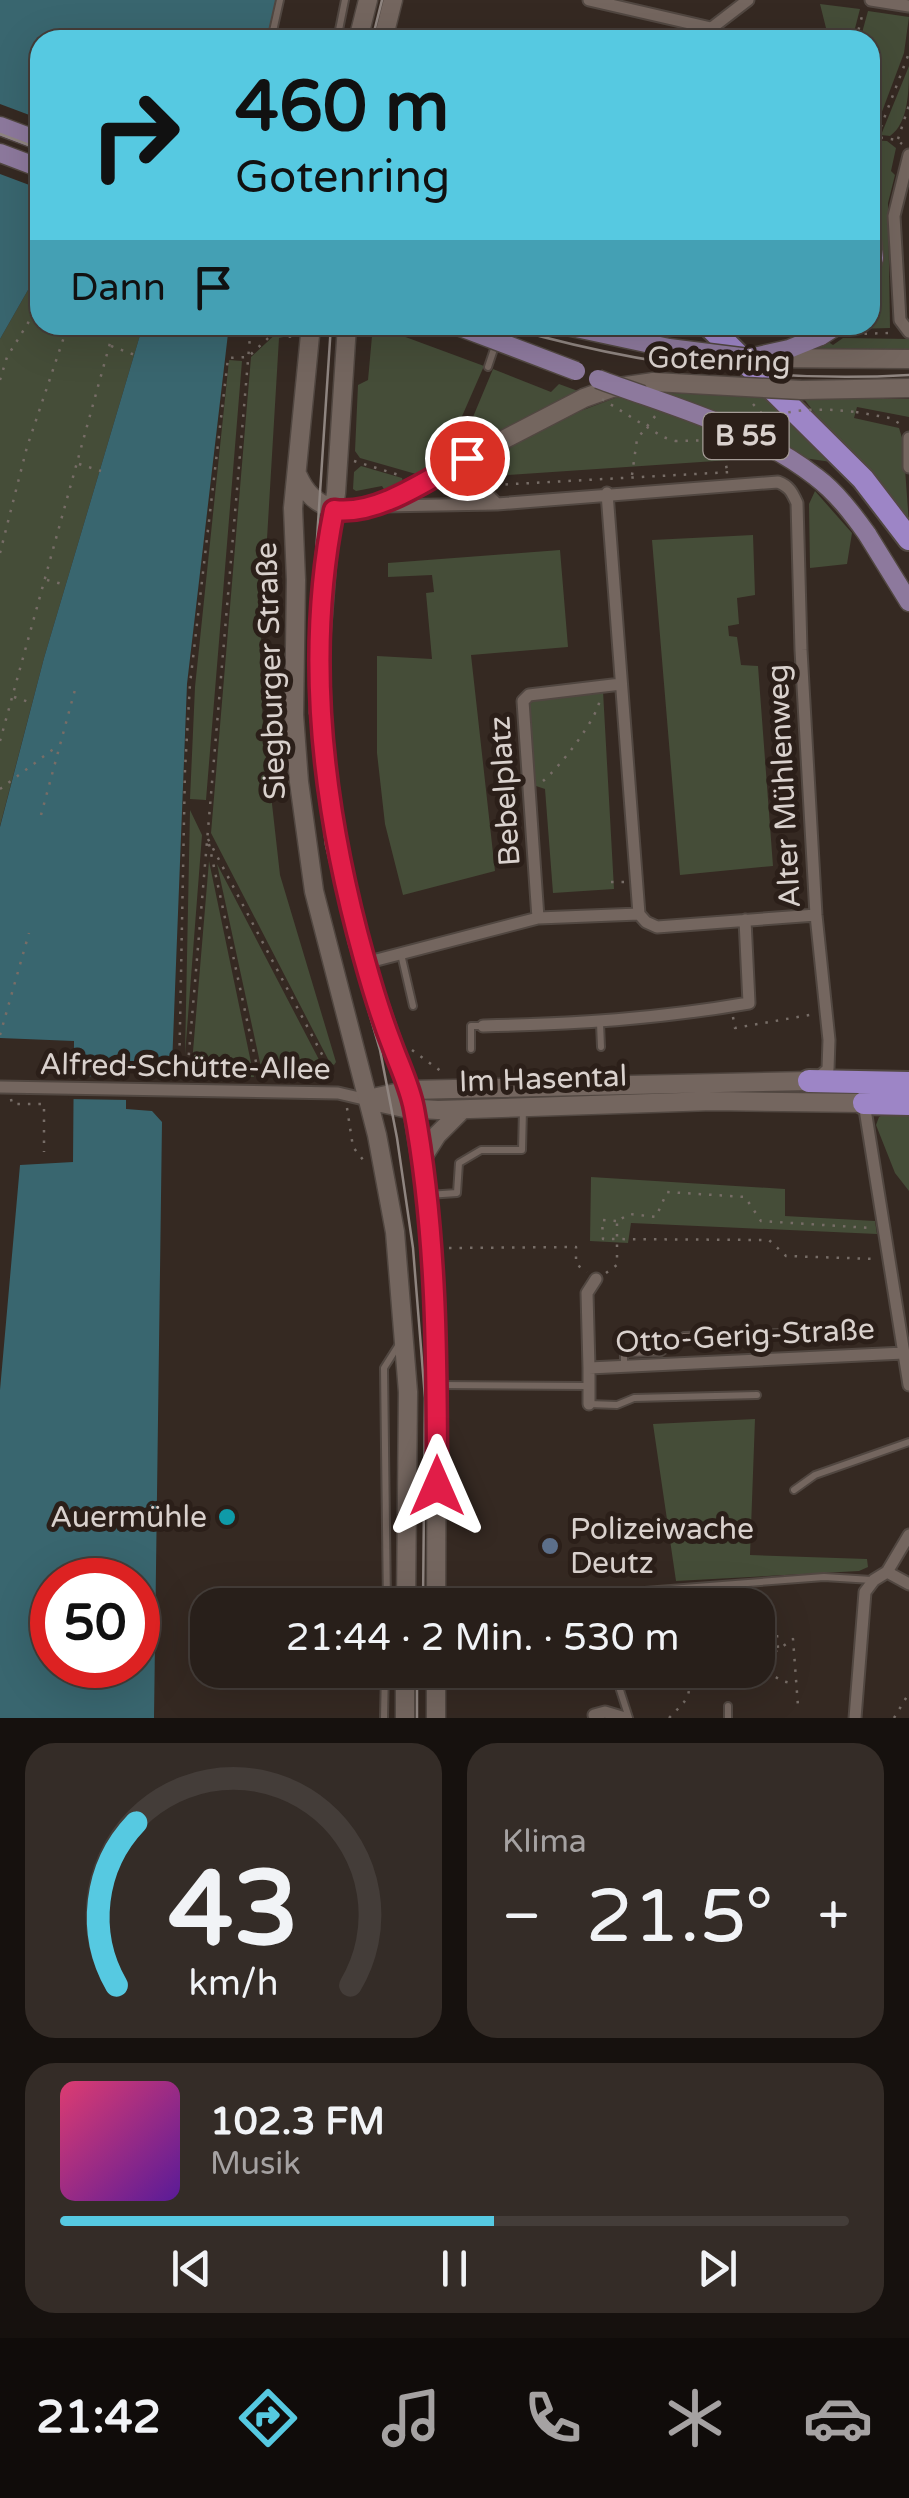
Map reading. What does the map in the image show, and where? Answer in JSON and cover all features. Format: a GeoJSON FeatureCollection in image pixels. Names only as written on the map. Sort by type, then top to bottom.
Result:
{"type":"FeatureCollection","features":[{"type":"Feature","properties":{"kind":"highway","name":"B 55"},"geometry":{"type":"LineString","coordinates":[[718,335],[862,479],[909,539]]}},
{"type":"Feature","properties":{"kind":"highway"},"geometry":{"type":"LineString","coordinates":[[812,1081],[909,1084]]}},
{"type":"Feature","properties":{"kind":"highway"},"geometry":{"type":"LineString","coordinates":[[864,1102],[909,1104]]}},
{"type":"Feature","properties":{"kind":"main road"},"geometry":{"type":"LineString","coordinates":[[360,30],[368,0]]}},
{"type":"Feature","properties":{"kind":"main road"},"geometry":{"type":"LineString","coordinates":[[386,30],[393,0]]}},
{"type":"Feature","properties":{"kind":"main road"},"geometry":{"type":"LineString","coordinates":[[0,126],[30,137]]}},
{"type":"Feature","properties":{"kind":"main road"},"geometry":{"type":"LineString","coordinates":[[0,153],[30,164]]}},
{"type":"Feature","properties":{"kind":"main road","name":"Siegburger Straße"},"geometry":{"type":"LineString","coordinates":[[310,335],[293,508],[294,715],[314,890],[368,1100],[395,1232],[408,1392],[406,1588]]}},
{"type":"Feature","properties":{"kind":"main road","name":"Siegburger Straße"},"geometry":{"type":"LineString","coordinates":[[347,335],[341,510],[329,538],[321,640],[322,731],[340,864],[366,963],[418,1110],[437,1385],[436,1588]]}},
{"type":"Feature","properties":{"kind":"main road","name":"B 55"},"geometry":{"type":"LineString","coordinates":[[482,335],[743,435],[794,462],[835,495],[867,534],[909,602]]}},
{"type":"Feature","properties":{"kind":"main road"},"geometry":{"type":"LineString","coordinates":[[609,335],[669,348],[749,358],[773,345],[824,335]]}},
{"type":"Feature","properties":{"kind":"main road","name":"Gotenring"},"geometry":{"type":"LineString","coordinates":[[749,358],[909,359]]}},
{"type":"Feature","properties":{"kind":"main road","name":"Gotenring"},"geometry":{"type":"LineString","coordinates":[[341,510],[376,506],[596,393],[654,382],[801,390],[909,388]]}},
{"type":"Feature","properties":{"kind":"main road"},"geometry":{"type":"LineString","coordinates":[[298,476],[313,500],[341,510]]}},
{"type":"Feature","properties":{"kind":"main road"},"geometry":{"type":"LineString","coordinates":[[812,1081],[909,1074]]}},
{"type":"Feature","properties":{"kind":"main road","name":"Im Hasental"},"geometry":{"type":"LineString","coordinates":[[368,1100],[410,1090],[812,1081]]}},
{"type":"Feature","properties":{"kind":"main road","name":"Im Hasental"},"geometry":{"type":"LineString","coordinates":[[368,1100],[418,1110],[752,1101],[864,1102]]}},
{"type":"Feature","properties":{"kind":"main road"},"geometry":{"type":"LineString","coordinates":[[421,1160],[437,1135],[462,1110]]}},
{"type":"Feature","properties":{"kind":"main road"},"geometry":{"type":"LineString","coordinates":[[405,1688],[405,1718]]}},
{"type":"Feature","properties":{"kind":"main road"},"geometry":{"type":"LineString","coordinates":[[436,1688],[436,1718]]}},
{"type":"Feature","properties":{"kind":"street"},"geometry":{"type":"LineString","coordinates":[[589,0],[711,28]]}},
{"type":"Feature","properties":{"kind":"street"},"geometry":{"type":"LineString","coordinates":[[708,30],[748,0]]}},
{"type":"Feature","properties":{"kind":"street"},"geometry":{"type":"LineString","coordinates":[[868,4],[909,6]]}},
{"type":"Feature","properties":{"kind":"street"},"geometry":{"type":"LineString","coordinates":[[908,332],[900,320],[894,216],[909,153]]}},
{"type":"Feature","properties":{"kind":"street"},"geometry":{"type":"LineString","coordinates":[[909,438],[909,466]]}},
{"type":"Feature","properties":{"kind":"street"},"geometry":{"type":"LineString","coordinates":[[489,446],[479,460],[478,486],[498,504]]}},
{"type":"Feature","properties":{"kind":"street","name":"Alter Mühlenweg"},"geometry":{"type":"LineString","coordinates":[[607,493],[778,482],[786,485],[796,503],[816,914],[828,1069],[812,1081]]}},
{"type":"Feature","properties":{"kind":"street"},"geometry":{"type":"LineString","coordinates":[[376,506],[498,504],[607,493],[639,914],[646,922],[658,926],[816,914]]}},
{"type":"Feature","properties":{"kind":"street","name":"Bebelplatz"},"geometry":{"type":"LineString","coordinates":[[538,918],[525,698],[621,684]]}},
{"type":"Feature","properties":{"kind":"street"},"geometry":{"type":"LineString","coordinates":[[366,963],[538,918],[639,914]]}},
{"type":"Feature","properties":{"kind":"street"},"geometry":{"type":"LineString","coordinates":[[484,1026],[600,1023],[668,1017],[749,1003],[744,920]]}},
{"type":"Feature","properties":{"kind":"street","name":"Alfred-Schütte-Allee"},"geometry":{"type":"LineString","coordinates":[[9,1087],[263,1092],[342,1095],[368,1100]]}},
{"type":"Feature","properties":{"kind":"street"},"geometry":{"type":"LineString","coordinates":[[864,1102],[909,1385]]}},
{"type":"Feature","properties":{"kind":"street","name":"Otto-Gerig-Straße"},"geometry":{"type":"LineString","coordinates":[[589,1404],[586,1294],[596,1279]]}},
{"type":"Feature","properties":{"kind":"street","name":"Otto-Gerig-Straße"},"geometry":{"type":"LineString","coordinates":[[589,1368],[904,1353]]}},
{"type":"Feature","properties":{"kind":"street"},"geometry":{"type":"LineString","coordinates":[[855,1718],[865,1592],[874,1580],[888,1572],[909,1535]]}},
{"type":"Feature","properties":{"kind":"street"},"geometry":{"type":"LineString","coordinates":[[888,1572],[909,1584]]}},
{"type":"Feature","properties":{"kind":"street"},"geometry":{"type":"LineString","coordinates":[[594,1715],[605,1712],[627,1718]]}},
{"type":"Feature","properties":{"kind":"lane"},"geometry":{"type":"LineString","coordinates":[[273,30],[280,0]]}},
{"type":"Feature","properties":{"kind":"lane"},"geometry":{"type":"LineString","coordinates":[[339,30],[345,0]]}},
{"type":"Feature","properties":{"kind":"lane"},"geometry":{"type":"LineString","coordinates":[[488,367],[499,335]]}},
{"type":"Feature","properties":{"kind":"lane"},"geometry":{"type":"LineString","coordinates":[[401,953],[413,1006]]}},
{"type":"Feature","properties":{"kind":"lane"},"geometry":{"type":"LineString","coordinates":[[600,1023],[602,1047]]}},
{"type":"Feature","properties":{"kind":"lane"},"geometry":{"type":"LineString","coordinates":[[471,1049],[471,1026],[484,1026]]}},
{"type":"Feature","properties":{"kind":"lane"},"geometry":{"type":"LineString","coordinates":[[426,1195],[457,1193],[459,1164],[482,1150],[522,1150],[523,1107]]}},
{"type":"Feature","properties":{"kind":"lane"},"geometry":{"type":"LineString","coordinates":[[624,1367],[624,1353],[661,1352],[684,1336],[778,1333]]}},
{"type":"Feature","properties":{"kind":"lane"},"geometry":{"type":"LineString","coordinates":[[387,1588],[384,1368],[404,1336]]}},
{"type":"Feature","properties":{"kind":"lane"},"geometry":{"type":"LineString","coordinates":[[437,1385],[589,1386]]}},
{"type":"Feature","properties":{"kind":"lane"},"geometry":{"type":"LineString","coordinates":[[589,1404],[617,1405],[634,1398],[757,1395]]}},
{"type":"Feature","properties":{"kind":"lane"},"geometry":{"type":"LineString","coordinates":[[794,1490],[815,1475],[909,1442]]}},
{"type":"Feature","properties":{"kind":"lane"},"geometry":{"type":"LineString","coordinates":[[687,1588],[824,1578],[874,1580]]}},
{"type":"Feature","properties":{"kind":"lane"},"geometry":{"type":"LineString","coordinates":[[384,1718],[385,1688]]}},
{"type":"Feature","properties":{"kind":"lane"},"geometry":{"type":"LineString","coordinates":[[620,1688],[627,1718]]}},
{"type":"Feature","properties":{"kind":"lane"},"geometry":{"type":"LineString","coordinates":[[728,1706],[728,1718]]}},
{"type":"Feature","properties":{"kind":"path"},"geometry":{"type":"LineString","coordinates":[[859,30],[868,4]]}},
{"type":"Feature","properties":{"kind":"path"},"geometry":{"type":"LineString","coordinates":[[880,130],[909,52]]}},
{"type":"Feature","properties":{"kind":"path"},"geometry":{"type":"LineString","coordinates":[[897,140],[909,104]]}},
{"type":"Feature","properties":{"kind":"path"},"geometry":{"type":"LineString","coordinates":[[880,118],[884,120]]}},
{"type":"Feature","properties":{"kind":"path"},"geometry":{"type":"LineString","coordinates":[[880,137],[897,140],[909,153]]}},
{"type":"Feature","properties":{"kind":"path"},"geometry":{"type":"LineString","coordinates":[[0,380],[7,358],[30,317]]}},
{"type":"Feature","properties":{"kind":"path"},"geometry":{"type":"LineString","coordinates":[[880,331],[908,332]]}},
{"type":"Feature","properties":{"kind":"path"},"geometry":{"type":"LineString","coordinates":[[0,553],[27,447],[65,335]]}},
{"type":"Feature","properties":{"kind":"path"},"geometry":{"type":"LineString","coordinates":[[0,740],[113,335]]}},
{"type":"Feature","properties":{"kind":"path"},"geometry":{"type":"LineString","coordinates":[[187,1090],[249,335]]}},
{"type":"Feature","properties":{"kind":"path"},"geometry":{"type":"LineString","coordinates":[[187,1090],[179,1076],[184,770],[190,684],[228,358],[248,357],[271,335]]}},
{"type":"Feature","properties":{"kind":"path"},"geometry":{"type":"LineString","coordinates":[[740,340],[746,335]]}},
{"type":"Feature","properties":{"kind":"path"},"geometry":{"type":"LineString","coordinates":[[773,345],[786,335]]}},
{"type":"Feature","properties":{"kind":"path"},"geometry":{"type":"LineString","coordinates":[[110,346],[135,354]]}},
{"type":"Feature","properties":{"kind":"path"},"geometry":{"type":"LineString","coordinates":[[758,421],[782,413],[817,409],[890,418],[909,428]]}},
{"type":"Feature","properties":{"kind":"path"},"geometry":{"type":"LineString","coordinates":[[761,412],[776,426]]}},
{"type":"Feature","properties":{"kind":"path"},"geometry":{"type":"LineString","coordinates":[[632,476],[637,439],[657,414]]}},
{"type":"Feature","properties":{"kind":"path"},"geometry":{"type":"LineString","coordinates":[[478,486],[727,470],[722,438],[709,442],[674,441]]}},
{"type":"Feature","properties":{"kind":"path"},"geometry":{"type":"LineString","coordinates":[[352,461],[420,482]]}},
{"type":"Feature","properties":{"kind":"path"},"geometry":{"type":"LineString","coordinates":[[78,464],[101,471]]}},
{"type":"Feature","properties":{"kind":"path"},"geometry":{"type":"LineString","coordinates":[[46,579],[66,585]]}},
{"type":"Feature","properties":{"kind":"path"},"geometry":{"type":"LineString","coordinates":[[41,816],[76,686]]}},
{"type":"Feature","properties":{"kind":"path"},"geometry":{"type":"LineString","coordinates":[[530,784],[542,782],[567,757],[600,705],[599,687]]}},
{"type":"Feature","properties":{"kind":"path"},"geometry":{"type":"LineString","coordinates":[[12,697],[32,703]]}},
{"type":"Feature","properties":{"kind":"path"},"geometry":{"type":"LineString","coordinates":[[0,789],[62,742]]}},
{"type":"Feature","properties":{"kind":"path"},"geometry":{"type":"LineString","coordinates":[[207,838],[263,1092]]}},
{"type":"Feature","properties":{"kind":"path"},"geometry":{"type":"LineString","coordinates":[[207,838],[333,1070],[353,1147],[371,1170]]}},
{"type":"Feature","properties":{"kind":"path"},"geometry":{"type":"LineString","coordinates":[[0,1035],[29,933]]}},
{"type":"Feature","properties":{"kind":"path"},"geometry":{"type":"LineString","coordinates":[[732,1006],[735,1028],[826,1013]]}},
{"type":"Feature","properties":{"kind":"path"},"geometry":{"type":"LineString","coordinates":[[9,1087],[12,1104],[44,1104],[44,1152]]}},
{"type":"Feature","properties":{"kind":"path"},"geometry":{"type":"LineString","coordinates":[[882,1229],[761,1221],[745,1197],[668,1192],[656,1217],[630,1214],[618,1221],[602,1220],[603,1239],[769,1240],[786,1256],[888,1260]]}},
{"type":"Feature","properties":{"kind":"path"},"geometry":{"type":"LineString","coordinates":[[440,1248],[576,1247],[576,1264],[596,1279],[617,1265],[618,1221]]}},
{"type":"Feature","properties":{"kind":"path"},"geometry":{"type":"LineString","coordinates":[[777,1634],[778,1649]]}},
{"type":"Feature","properties":{"kind":"path"},"geometry":{"type":"LineString","coordinates":[[775,1651],[793,1638],[798,1706]]}},
{"type":"Feature","properties":{"kind":"path"},"geometry":{"type":"LineString","coordinates":[[775,1676],[797,1684]]}},
{"type":"Feature","properties":{"kind":"path"},"geometry":{"type":"LineString","coordinates":[[669,1718],[688,1697],[689,1688]]}},
{"type":"Feature","properties":{"kind":"path"},"geometry":{"type":"LineString","coordinates":[[894,1718],[909,1693]]}},
{"type":"Feature","properties":{"kind":"green space"},"geometry":{"type":"Polygon","coordinates":[[[820,4],[860,9],[855,30],[826,30],[820,4]]]}},
{"type":"Feature","properties":{"kind":"green space"},"geometry":{"type":"Polygon","coordinates":[[[868,11],[909,17],[904,53],[880,117],[880,30],[863,30],[868,11]]]}},
{"type":"Feature","properties":{"kind":"green space"},"geometry":{"type":"Polygon","coordinates":[[[909,66],[907,105],[901,123],[890,136],[881,135],[909,66]]]}},
{"type":"Feature","properties":{"kind":"green space"},"geometry":{"type":"Polygon","coordinates":[[[880,141],[896,148],[888,203],[890,328],[880,328],[880,141]]]}},
{"type":"Feature","properties":{"kind":"green space"},"geometry":{"type":"Polygon","coordinates":[[[30,286],[30,335],[140,335],[44,658],[0,826],[0,339],[30,286]]]}},
{"type":"Feature","properties":{"kind":"green space"},"geometry":{"type":"Polygon","coordinates":[[[275,335],[288,335],[279,338],[260,656],[263,724],[280,875],[334,1065],[211,833],[251,357],[275,335]]]}},
{"type":"Feature","properties":{"kind":"green space"},"geometry":{"type":"Polygon","coordinates":[[[372,335],[400,335],[484,366],[449,446],[437,463],[416,474],[360,458],[355,451],[358,385],[368,380],[372,335]]]}},
{"type":"Feature","properties":{"kind":"green space"},"geometry":{"type":"Polygon","coordinates":[[[843,338],[909,339],[909,350],[814,350],[827,341],[833,345],[843,338]]]}},
{"type":"Feature","properties":{"kind":"green space"},"geometry":{"type":"Polygon","coordinates":[[[229,360],[242,361],[206,800],[190,799],[195,687],[229,360]]]}},
{"type":"Feature","properties":{"kind":"green space"},"geometry":{"type":"Polygon","coordinates":[[[493,369],[551,392],[559,384],[578,391],[458,453],[493,369]]]}},
{"type":"Feature","properties":{"kind":"green space"},"geometry":{"type":"Polygon","coordinates":[[[670,393],[770,398],[838,463],[790,456],[493,476],[482,469],[489,455],[551,422],[615,398],[670,393]]]}},
{"type":"Feature","properties":{"kind":"green space"},"geometry":{"type":"Polygon","coordinates":[[[804,399],[909,399],[909,417],[857,407],[854,418],[899,428],[909,524],[881,482],[804,399]]]}},
{"type":"Feature","properties":{"kind":"green space"},"geometry":{"type":"Polygon","coordinates":[[[361,466],[402,478],[403,482],[385,491],[382,486],[356,491],[354,472],[361,466]]]}},
{"type":"Feature","properties":{"kind":"green space"},"geometry":{"type":"Polygon","coordinates":[[[815,491],[852,533],[847,564],[810,568],[809,504],[815,491]]]}},
{"type":"Feature","properties":{"kind":"green space"},"geometry":{"type":"Polygon","coordinates":[[[753,535],[755,595],[737,598],[739,624],[728,626],[729,636],[737,637],[741,665],[758,666],[773,866],[680,875],[652,540],[753,535]]]}},
{"type":"Feature","properties":{"kind":"green space"},"geometry":{"type":"Polygon","coordinates":[[[560,550],[568,647],[471,655],[495,871],[403,895],[385,824],[377,753],[377,656],[432,659],[426,593],[434,592],[432,575],[388,577],[388,563],[560,550]]]}},
{"type":"Feature","properties":{"kind":"green space"},"geometry":{"type":"Polygon","coordinates":[[[603,691],[614,889],[553,893],[545,789],[533,785],[527,704],[531,699],[603,691]]]}},
{"type":"Feature","properties":{"kind":"green space"},"geometry":{"type":"Polygon","coordinates":[[[190,810],[202,835],[185,1055],[190,810]]]}},
{"type":"Feature","properties":{"kind":"green space"},"geometry":{"type":"Polygon","coordinates":[[[209,861],[254,1077],[191,1075],[209,861]]]}},
{"type":"Feature","properties":{"kind":"green space"},"geometry":{"type":"Polygon","coordinates":[[[217,864],[327,1075],[324,1080],[265,1077],[262,1072],[217,864]]]}},
{"type":"Feature","properties":{"kind":"green space"},"geometry":{"type":"Polygon","coordinates":[[[888,1112],[909,1114],[909,1191],[895,1173],[876,1125],[879,1117],[888,1112]]]}},
{"type":"Feature","properties":{"kind":"green space"},"geometry":{"type":"Polygon","coordinates":[[[591,1177],[785,1189],[785,1216],[875,1221],[877,1234],[631,1223],[628,1243],[590,1241],[591,1177]]]}},
{"type":"Feature","properties":{"kind":"green space"},"geometry":{"type":"Polygon","coordinates":[[[755,1419],[750,1555],[867,1559],[868,1567],[859,1571],[676,1581],[653,1424],[755,1419]]]}},
{"type":"Feature","properties":{"kind":"water"},"geometry":{"type":"Polygon","coordinates":[[[0,0],[280,0],[273,30],[30,30],[30,286],[0,339],[0,0]]]}},
{"type":"Feature","properties":{"kind":"water"},"geometry":{"type":"Polygon","coordinates":[[[140,335],[228,335],[187,684],[172,1066],[126,1067],[126,1109],[152,1111],[162,1122],[156,1558],[30,1558],[30,1688],[154,1688],[154,1718],[0,1718],[0,1390],[20,1165],[73,1162],[74,1041],[0,1038],[0,827],[44,658],[140,335]]]}},
{"type":"Feature","properties":{"kind":"pier"},"geometry":{"type":"Polygon","coordinates":[[[0,104],[30,115],[30,185],[0,174],[0,104]]]}},
{"type":"Feature","properties":{"kind":"pier"},"geometry":{"type":"Polygon","coordinates":[[[69,1076],[130,1077],[130,1100],[68,1099],[69,1076]]]}},
{"type":"Feature","properties":{"kind":"tram line"},"geometry":{"type":"LineString","coordinates":[[374,30],[382,0]]}},
{"type":"Feature","properties":{"kind":"tram line"},"geometry":{"type":"LineString","coordinates":[[0,134],[30,145]]}},
{"type":"Feature","properties":{"kind":"tram line"},"geometry":{"type":"LineString","coordinates":[[330,335],[311,630],[310,713],[326,845],[380,1050],[413,1248],[425,1398],[423,1588]]}},
{"type":"Feature","properties":{"kind":"tram line"},"geometry":{"type":"LineString","coordinates":[[536,335],[702,368],[805,376],[909,375]]}},
{"type":"Feature","properties":{"kind":"tram line"},"geometry":{"type":"LineString","coordinates":[[417,1688],[417,1718]]}},
{"type":"Feature","properties":{"kind":"place","name":"Auermühle"},"geometry":{"type":"Point","coordinates":[227,1517]}},
{"type":"Feature","properties":{"kind":"place","name":"Polizeiwache Deutz"},"geometry":{"type":"Point","coordinates":[550,1546]}},
{"type":"Feature","properties":{"kind":"route"},"geometry":{"type":"LineString","coordinates":[[437,1486],[437,1357],[428,1204],[410,1090],[391,1044],[340,864],[322,731],[321,640],[334,510],[347,512],[376,506],[467,458]]}}]}
